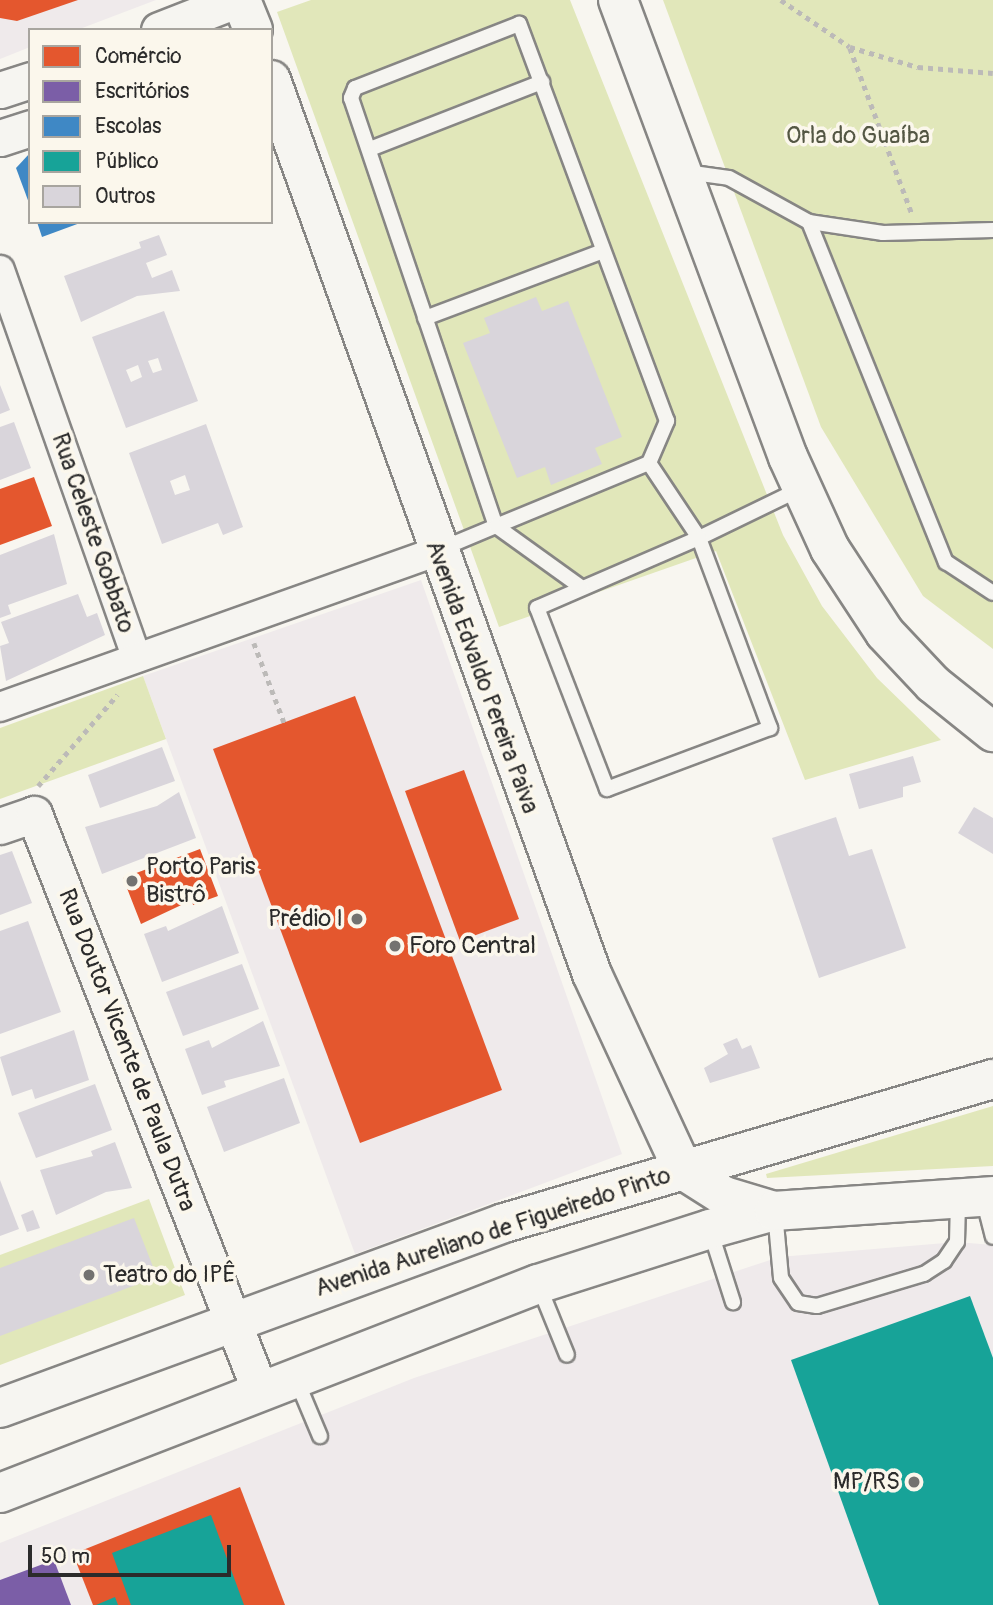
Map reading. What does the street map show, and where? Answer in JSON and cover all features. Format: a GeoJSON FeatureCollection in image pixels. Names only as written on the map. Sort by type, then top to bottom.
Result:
{"type":"FeatureCollection","features":[{"type":"Feature","properties":{"kind":"main road"},"geometry":{"type":"LineString","coordinates":[[241,0],[252,28]]}},
{"type":"Feature","properties":{"kind":"main road"},"geometry":{"type":"LineString","coordinates":[[618,0],[802,488],[830,549],[885,634],[933,684],[993,732]]}},
{"type":"Feature","properties":{"kind":"main road","name":"Avenida Edvaldo Pereira Paiva"},"geometry":{"type":"LineString","coordinates":[[273,86],[436,552],[592,974],[684,1170]]}},
{"type":"Feature","properties":{"kind":"main road","name":"Avenida Aureliano de Figueiredo Pinto"},"geometry":{"type":"LineString","coordinates":[[0,1408],[233,1320],[504,1223],[993,1079]]}},
{"type":"Feature","properties":{"kind":"main road"},"geometry":{"type":"LineString","coordinates":[[684,1170],[724,1196],[774,1211]]}},
{"type":"Feature","properties":{"kind":"main road"},"geometry":{"type":"LineString","coordinates":[[0,1493],[538,1284],[710,1229],[774,1211],[978,1197]]}},
{"type":"Feature","properties":{"kind":"street"},"geometry":{"type":"LineString","coordinates":[[164,28],[236,0]]}},
{"type":"Feature","properties":{"kind":"street"},"geometry":{"type":"LineString","coordinates":[[0,90],[28,81]]}},
{"type":"Feature","properties":{"kind":"street"},"geometry":{"type":"LineString","coordinates":[[0,138],[28,129]]}},
{"type":"Feature","properties":{"kind":"street","name":"Rua Celeste Gobbato"},"geometry":{"type":"LineString","coordinates":[[0,270],[137,658],[0,707]]}},
{"type":"Feature","properties":{"kind":"street"},"geometry":{"type":"LineString","coordinates":[[137,658],[436,552]]}},
{"type":"Feature","properties":{"kind":"street","name":"Rua Doutor Vicente de Paula Dutra"},"geometry":{"type":"LineString","coordinates":[[0,826],[34,814],[233,1320]]}},
{"type":"Feature","properties":{"kind":"street"},"geometry":{"type":"LineString","coordinates":[[233,1320],[260,1391]]}},
{"type":"Feature","properties":{"kind":"lane"},"geometry":{"type":"LineString","coordinates":[[436,552],[496,526],[649,463],[667,421],[601,252],[523,29],[513,24],[355,88],[351,98],[496,526],[581,587]]}},
{"type":"Feature","properties":{"kind":"lane"},"geometry":{"type":"LineString","coordinates":[[370,149],[542,82]]}},
{"type":"Feature","properties":{"kind":"lane"},"geometry":{"type":"LineString","coordinates":[[683,172],[729,178],[809,222],[908,233],[993,230]]}},
{"type":"Feature","properties":{"kind":"lane"},"geometry":{"type":"LineString","coordinates":[[809,222],[946,562],[993,593]]}},
{"type":"Feature","properties":{"kind":"lane"},"geometry":{"type":"LineString","coordinates":[[425,318],[601,252]]}},
{"type":"Feature","properties":{"kind":"lane"},"geometry":{"type":"LineString","coordinates":[[649,463],[699,538],[770,728],[613,789],[602,785],[537,614],[542,604],[699,538],[802,488]]}},
{"type":"Feature","properties":{"kind":"lane"},"geometry":{"type":"LineString","coordinates":[[774,1211],[780,1278],[798,1303],[817,1306],[944,1261],[957,1242],[978,1197]]}},
{"type":"Feature","properties":{"kind":"lane"},"geometry":{"type":"LineString","coordinates":[[978,1197],[993,1237]]}},
{"type":"Feature","properties":{"kind":"lane"},"geometry":{"type":"LineString","coordinates":[[710,1229],[733,1303]]}},
{"type":"Feature","properties":{"kind":"lane"},"geometry":{"type":"LineString","coordinates":[[538,1284],[567,1355]]}},
{"type":"Feature","properties":{"kind":"lane"},"geometry":{"type":"LineString","coordinates":[[295,1378],[320,1436]]}},
{"type":"Feature","properties":{"kind":"path"},"geometry":{"type":"LineString","coordinates":[[781,0],[850,47],[993,78]]}},
{"type":"Feature","properties":{"kind":"path"},"geometry":{"type":"LineString","coordinates":[[850,47],[912,215],[908,233]]}},
{"type":"Feature","properties":{"kind":"path"},"geometry":{"type":"LineString","coordinates":[[978,76],[993,72]]}},
{"type":"Feature","properties":{"kind":"path"},"geometry":{"type":"LineString","coordinates":[[245,620],[284,722]]}},
{"type":"Feature","properties":{"kind":"path"},"geometry":{"type":"LineString","coordinates":[[38,785],[119,692]]}},
{"type":"Feature","properties":{"kind":"shaded area"},"geometry":{"type":"Polygon","coordinates":[[[0,0],[156,0],[82,28],[28,28],[28,48],[0,59],[0,0]]]}},
{"type":"Feature","properties":{"kind":"shaded area","name":"Foro Central"},"geometry":{"type":"Polygon","coordinates":[[[421,580],[622,1154],[355,1254],[143,676],[421,580]]]}},
{"type":"Feature","properties":{"kind":"shaded area"},"geometry":{"type":"Polygon","coordinates":[[[957,1242],[993,1245],[993,1605],[0,1605],[0,1543],[414,1378],[779,1257],[957,1242]]]}},
{"type":"Feature","properties":{"kind":"green space"},"geometry":{"type":"Polygon","coordinates":[[[311,0],[570,0],[783,535],[822,606],[877,678],[941,740],[805,780],[716,551],[499,627],[277,12],[311,0]]]}},
{"type":"Feature","properties":{"kind":"green space","name":"Orla do Guaíba"},"geometry":{"type":"Polygon","coordinates":[[[663,0],[993,0],[993,649],[923,596],[821,427],[663,0]]]}},
{"type":"Feature","properties":{"kind":"green space"},"geometry":{"type":"Polygon","coordinates":[[[143,676],[166,739],[0,799],[0,728],[143,676]]]}},
{"type":"Feature","properties":{"kind":"green space"},"geometry":{"type":"Polygon","coordinates":[[[993,1106],[993,1166],[767,1178],[766,1174],[993,1106]]]}},
{"type":"Feature","properties":{"kind":"green space","name":"Teatro do IPÊ"},"geometry":{"type":"Polygon","coordinates":[[[149,1199],[185,1295],[0,1365],[0,1255],[149,1199]]]}},
{"type":"Feature","properties":{"kind":"building: Comércio"},"geometry":{"type":"Polygon","coordinates":[[[0,0],[78,0],[17,21],[0,18],[0,0]]]}},
{"type":"Feature","properties":{"kind":"building: Comércio"},"geometry":{"type":"Polygon","coordinates":[[[34,477],[52,526],[0,545],[0,489],[34,477]]]}},
{"type":"Feature","properties":{"kind":"building: Comércio","name":"Prédio I"},"geometry":{"type":"Polygon","coordinates":[[[355,696],[502,1090],[360,1143],[213,749],[355,696]]]}},
{"type":"Feature","properties":{"kind":"building: Comércio"},"geometry":{"type":"Polygon","coordinates":[[[464,770],[519,919],[460,941],[405,791],[464,770]]]}},
{"type":"Feature","properties":{"kind":"building: Comércio"},"geometry":{"type":"Polygon","coordinates":[[[200,849],[218,896],[193,905],[192,900],[141,924],[123,878],[200,849]]]}},
{"type":"Feature","properties":{"kind":"building: Comércio"},"geometry":{"type":"Polygon","coordinates":[[[880,1331],[975,1375],[928,1465],[836,1422],[880,1331]]]}},
{"type":"Feature","properties":{"kind":"building: Comércio"},"geometry":{"type":"Polygon","coordinates":[[[240,1487],[285,1605],[93,1605],[73,1554],[240,1487]]]}},
{"type":"Feature","properties":{"kind":"building: Comércio"},"geometry":{"type":"Polygon","coordinates":[[[939,1494],[993,1518],[993,1605],[936,1605],[894,1585],[939,1494]]]}},
{"type":"Feature","properties":{"kind":"building: Escritórios"},"geometry":{"type":"Polygon","coordinates":[[[54,1560],[71,1605],[0,1605],[0,1580],[54,1560]]]}},
{"type":"Feature","properties":{"kind":"building: Escolas"},"geometry":{"type":"Polygon","coordinates":[[[28,155],[28,200],[16,168],[28,155]]]}},
{"type":"Feature","properties":{"kind":"building: Escolas"},"geometry":{"type":"Polygon","coordinates":[[[38,224],[77,224],[42,237],[38,224]]]}},
{"type":"Feature","properties":{"kind":"building: Público","name":"MP/RS"},"geometry":{"type":"Polygon","coordinates":[[[970,1296],[993,1358],[993,1605],[879,1605],[791,1360],[970,1296]]]}},
{"type":"Feature","properties":{"kind":"building: Público"},"geometry":{"type":"Polygon","coordinates":[[[211,1515],[244,1605],[131,1605],[112,1553],[211,1515]]]}},
{"type":"Feature","properties":{"kind":"building: Público"},"geometry":{"type":"Polygon","coordinates":[[[115,1597],[118,1605],[96,1605],[115,1597]]]}},
{"type":"Feature","properties":{"kind":"building: Outros"},"geometry":{"type":"Polygon","coordinates":[[[159,235],[167,255],[146,263],[152,278],[172,270],[180,291],[137,296],[81,322],[64,276],[141,248],[139,242],[159,235]]]}},
{"type":"Feature","properties":{"kind":"building: Outros"},"geometry":{"type":"Polygon","coordinates":[[[536,297],[542,311],[568,301],[622,437],[595,448],[602,464],[551,485],[545,467],[517,478],[463,343],[490,333],[484,318],[536,297]]]}},
{"type":"Feature","properties":{"kind":"building: Outros"},"geometry":{"type":"Polygon","coordinates":[[[164,311],[198,401],[126,428],[92,337],[164,311]],[[158,358],[148,361],[153,373],[162,370],[158,358]],[[138,365],[126,370],[131,382],[142,377],[138,365]]]}},
{"type":"Feature","properties":{"kind":"building: Outros"},"geometry":{"type":"Polygon","coordinates":[[[0,385],[10,410],[0,414],[0,385]]]}},
{"type":"Feature","properties":{"kind":"building: Outros"},"geometry":{"type":"Polygon","coordinates":[[[14,422],[31,468],[0,480],[0,427],[14,422]]]}},
{"type":"Feature","properties":{"kind":"building: Outros"},"geometry":{"type":"Polygon","coordinates":[[[206,424],[243,527],[223,535],[218,523],[162,544],[129,453],[206,424]],[[185,475],[170,481],[175,495],[190,490],[185,475]]]}},
{"type":"Feature","properties":{"kind":"building: Outros"},"geometry":{"type":"Polygon","coordinates":[[[54,534],[67,584],[8,605],[11,614],[0,618],[0,555],[54,534]]]}},
{"type":"Feature","properties":{"kind":"building: Outros"},"geometry":{"type":"Polygon","coordinates":[[[78,594],[87,617],[97,613],[105,635],[6,681],[0,646],[9,643],[1,622],[78,594]]]}},
{"type":"Feature","properties":{"kind":"building: Outros"},"geometry":{"type":"Polygon","coordinates":[[[162,747],[175,781],[100,808],[88,775],[162,747]]]}},
{"type":"Feature","properties":{"kind":"building: Outros"},"geometry":{"type":"Polygon","coordinates":[[[913,756],[921,782],[903,787],[903,797],[859,809],[849,774],[913,756]]]}},
{"type":"Feature","properties":{"kind":"building: Outros"},"geometry":{"type":"Polygon","coordinates":[[[179,792],[196,838],[102,874],[85,827],[157,806],[179,792]]]}},
{"type":"Feature","properties":{"kind":"building: Outros"},"geometry":{"type":"Polygon","coordinates":[[[974,807],[993,818],[993,854],[958,833],[974,807]]]}},
{"type":"Feature","properties":{"kind":"building: Outros"},"geometry":{"type":"Polygon","coordinates":[[[836,817],[849,856],[872,849],[906,948],[819,978],[772,838],[836,817]]]}},
{"type":"Feature","properties":{"kind":"building: Outros"},"geometry":{"type":"Polygon","coordinates":[[[12,851],[32,903],[0,915],[0,855],[12,851]]]}},
{"type":"Feature","properties":{"kind":"building: Outros"},"geometry":{"type":"Polygon","coordinates":[[[222,906],[239,953],[162,982],[144,934],[166,926],[168,931],[222,906]]]}},
{"type":"Feature","properties":{"kind":"building: Outros"},"geometry":{"type":"Polygon","coordinates":[[[28,921],[61,1012],[0,1034],[0,931],[28,921]]]}},
{"type":"Feature","properties":{"kind":"building: Outros"},"geometry":{"type":"Polygon","coordinates":[[[242,964],[259,1009],[183,1036],[166,992],[242,964]]]}},
{"type":"Feature","properties":{"kind":"building: Outros"},"geometry":{"type":"Polygon","coordinates":[[[263,1021],[280,1066],[224,1081],[226,1087],[202,1095],[185,1049],[209,1040],[212,1048],[263,1021]]]}},
{"type":"Feature","properties":{"kind":"building: Outros"},"geometry":{"type":"Polygon","coordinates":[[[74,1030],[89,1080],[35,1099],[32,1089],[12,1096],[0,1057],[74,1030]]]}},
{"type":"Feature","properties":{"kind":"building: Outros"},"geometry":{"type":"Polygon","coordinates":[[[737,1038],[742,1049],[751,1045],[760,1068],[710,1083],[704,1068],[728,1054],[723,1044],[737,1038]]]}},
{"type":"Feature","properties":{"kind":"building: Outros"},"geometry":{"type":"Polygon","coordinates":[[[284,1078],[300,1123],[224,1152],[207,1107],[284,1078]]]}},
{"type":"Feature","properties":{"kind":"building: Outros"},"geometry":{"type":"Polygon","coordinates":[[[95,1084],[112,1130],[36,1158],[18,1113],[95,1084]]]}},
{"type":"Feature","properties":{"kind":"building: Outros"},"geometry":{"type":"Polygon","coordinates":[[[115,1142],[132,1188],[106,1192],[56,1215],[40,1170],[93,1156],[91,1151],[115,1142]]]}},
{"type":"Feature","properties":{"kind":"building: Outros"},"geometry":{"type":"Polygon","coordinates":[[[0,1180],[19,1229],[0,1236],[0,1180]]]}},
{"type":"Feature","properties":{"kind":"building: Outros"},"geometry":{"type":"Polygon","coordinates":[[[33,1210],[40,1228],[27,1232],[21,1215],[33,1210]]]}},
{"type":"Feature","properties":{"kind":"building: Outros"},"geometry":{"type":"Polygon","coordinates":[[[134,1218],[157,1277],[0,1336],[0,1268],[134,1218]]]}},
{"type":"Feature","properties":{"kind":"place","name":"Porto Paris Bistrô"},"geometry":{"type":"Point","coordinates":[132,881]}},
{"type":"Feature","properties":{"kind":"place","name":"Prédio I"},"geometry":{"type":"Point","coordinates":[357,919]}},
{"type":"Feature","properties":{"kind":"place","name":"Foro Central"},"geometry":{"type":"Point","coordinates":[395,946]}},
{"type":"Feature","properties":{"kind":"place","name":"Teatro do IPÊ"},"geometry":{"type":"Point","coordinates":[89,1275]}},
{"type":"Feature","properties":{"kind":"place","name":"MP/RS"},"geometry":{"type":"Point","coordinates":[914,1482]}}]}
